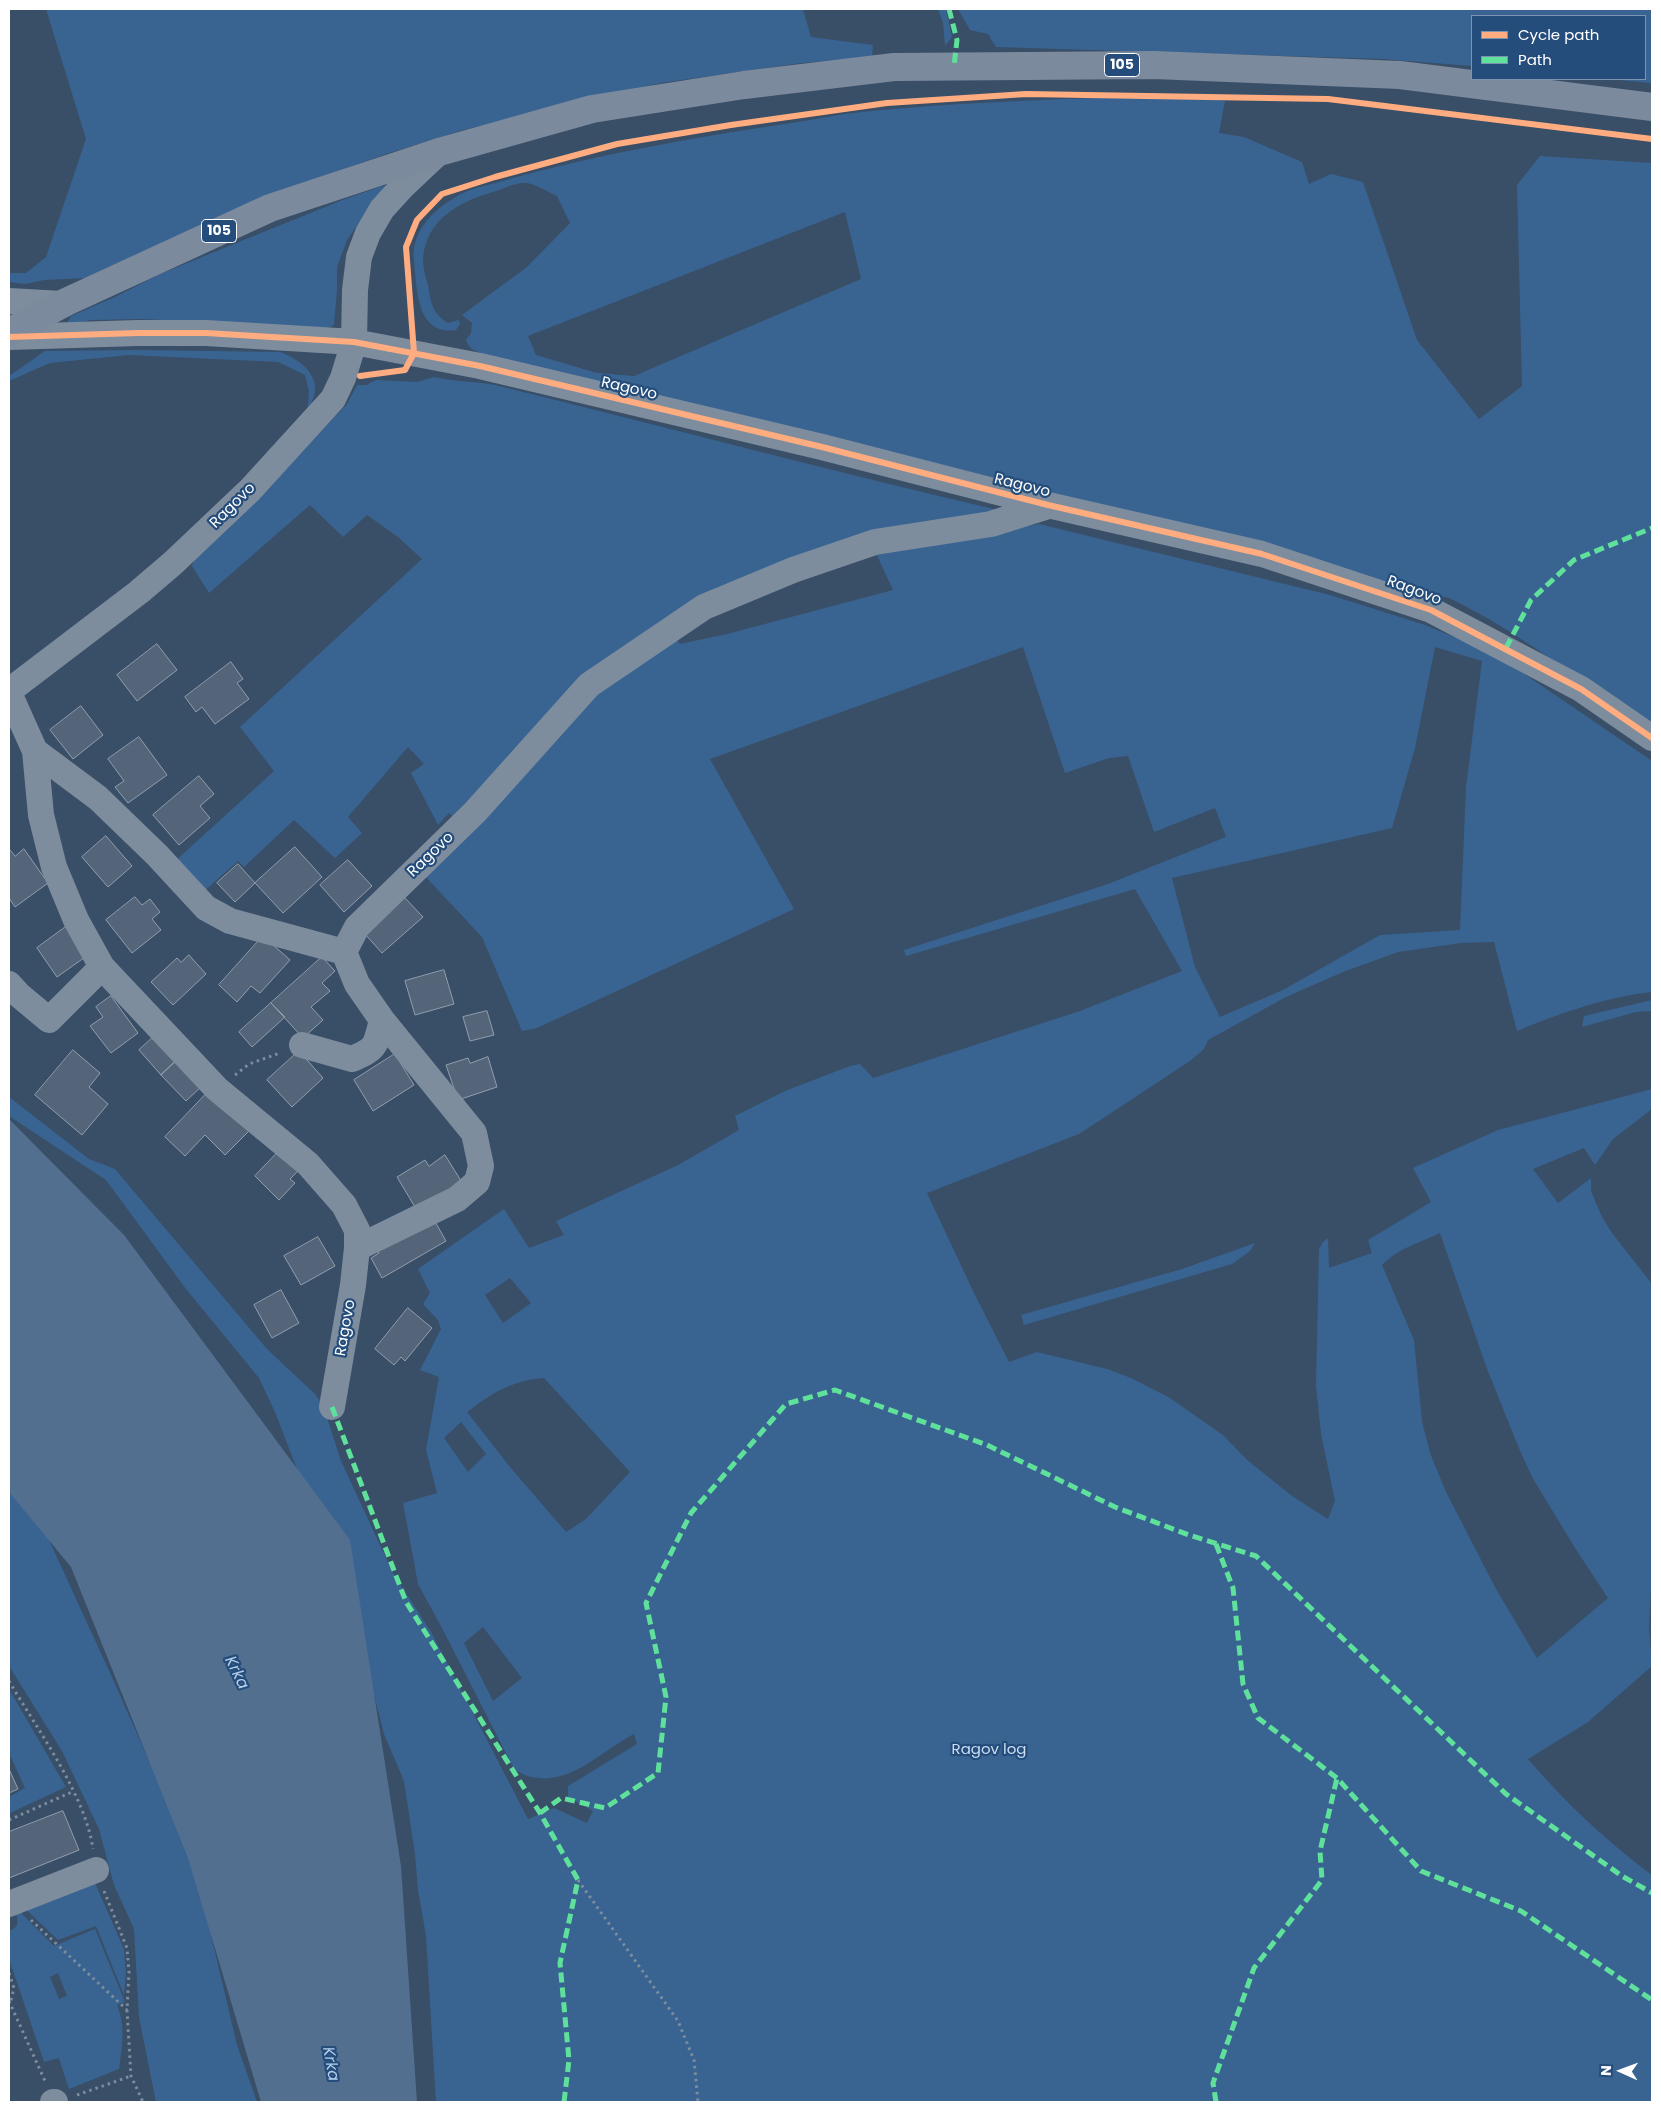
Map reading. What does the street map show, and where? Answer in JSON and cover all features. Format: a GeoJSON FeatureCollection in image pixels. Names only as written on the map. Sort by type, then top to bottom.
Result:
{"type":"FeatureCollection","features":[{"type":"Feature","properties":{"kind":"main road","name":"105"},"geometry":{"type":"LineString","coordinates":[[9,332],[62,304],[270,208],[439,152],[592,109],[744,85],[894,67],[1154,65],[1400,75],[1652,107]]}},
{"type":"Feature","properties":{"kind":"street"},"geometry":{"type":"LineString","coordinates":[[9,337],[158,333],[269,336],[354,342],[355,290],[359,257],[368,233],[382,209],[402,186],[439,152]]}},
{"type":"Feature","properties":{"kind":"street"},"geometry":{"type":"LineString","coordinates":[[9,301],[62,304]]}},
{"type":"Feature","properties":{"kind":"street","name":"Ragovo"},"geometry":{"type":"LineString","coordinates":[[332,1407],[353,1285],[358,1248],[357,1230],[344,1205],[308,1164],[216,1089],[102,967],[76,920],[54,867],[41,815],[35,751],[9,692],[139,592],[173,563],[250,490],[333,399],[343,378],[354,342],[499,371],[822,447],[1048,505],[1262,554],[1431,610],[1581,689],[1652,738]]}},
{"type":"Feature","properties":{"kind":"street","name":"Ragovo"},"geometry":{"type":"LineString","coordinates":[[35,751],[98,798],[157,855],[206,908],[230,921],[344,952],[356,927],[475,812],[589,685],[704,607],[793,570],[876,542],[991,524],[1048,505]]}},
{"type":"Feature","properties":{"kind":"street"},"geometry":{"type":"LineString","coordinates":[[344,952],[357,984],[382,1020],[474,1133],[481,1166],[477,1182],[457,1199],[358,1248]]}},
{"type":"Feature","properties":{"kind":"street"},"geometry":{"type":"LineString","coordinates":[[9,984],[49,1020],[102,967]]}},
{"type":"Feature","properties":{"kind":"street"},"geometry":{"type":"LineString","coordinates":[[302,1045],[352,1060],[370,1051],[376,1042],[382,1020]]}},
{"type":"Feature","properties":{"kind":"street"},"geometry":{"type":"LineString","coordinates":[[11,1903],[96,1870]]}},
{"type":"Feature","properties":{"kind":"path"},"geometry":{"type":"LineString","coordinates":[[216,1089],[249,1064],[302,1045]]}},
{"type":"Feature","properties":{"kind":"path"},"geometry":{"type":"LineString","coordinates":[[9,1820],[74,1791]]}},
{"type":"Feature","properties":{"kind":"path"},"geometry":{"type":"LineString","coordinates":[[578,1880],[678,2021],[694,2060],[698,2102]]}},
{"type":"Feature","properties":{"kind":"path"},"geometry":{"type":"LineString","coordinates":[[11,1903],[127,2010]]}},
{"type":"Feature","properties":{"kind":"path"},"geometry":{"type":"LineString","coordinates":[[9,1973],[14,1988],[10,2003],[54,2102],[131,2076]]}},
{"type":"Feature","properties":{"kind":"green space"},"geometry":{"type":"Polygon","coordinates":[[[46,9],[803,9],[811,37],[873,45],[872,57],[801,63],[661,83],[578,101],[463,130],[386,154],[288,189],[179,235],[86,278],[44,280],[26,284],[9,282],[9,273],[26,273],[46,257],[86,139],[46,9]]]}},
{"type":"Feature","properties":{"kind":"green space"},"geometry":{"type":"Polygon","coordinates":[[[938,9],[946,9],[952,37],[945,46],[943,23],[938,9]]]}},
{"type":"Feature","properties":{"kind":"green space"},"geometry":{"type":"Polygon","coordinates":[[[958,9],[1652,9],[1652,83],[1618,80],[1646,80],[1646,15],[1471,15],[1471,66],[1383,59],[996,47],[988,34],[970,30],[958,9]]]}},
{"type":"Feature","properties":{"kind":"green space"},"geometry":{"type":"Polygon","coordinates":[[[1119,97],[1194,98],[1225,101],[1219,133],[1244,137],[1302,162],[1309,184],[1331,174],[1363,182],[1417,340],[1479,419],[1522,386],[1517,185],[1540,156],[1652,163],[1652,732],[1528,643],[1449,598],[477,352],[469,346],[466,340],[471,333],[472,323],[462,315],[527,267],[570,223],[557,196],[533,185],[519,183],[473,199],[461,204],[442,219],[428,238],[423,255],[424,268],[431,302],[435,311],[448,323],[459,320],[460,324],[456,330],[443,330],[433,326],[421,308],[414,261],[416,239],[427,220],[435,212],[453,198],[476,188],[551,168],[627,151],[862,112],[996,102],[1119,97]],[[845,212],[528,336],[536,355],[597,373],[634,376],[861,279],[845,212]]]}},
{"type":"Feature","properties":{"kind":"green space"},"geometry":{"type":"Polygon","coordinates":[[[392,184],[365,214],[347,240],[337,267],[334,325],[328,328],[141,319],[90,320],[80,323],[67,323],[71,316],[115,297],[158,275],[340,201],[392,184]]]}},
{"type":"Feature","properties":{"kind":"green space"},"geometry":{"type":"Polygon","coordinates":[[[45,351],[280,352],[298,361],[305,367],[311,374],[315,390],[308,408],[309,391],[305,375],[278,362],[129,355],[50,363],[9,381],[9,376],[45,351]]]}},
{"type":"Feature","properties":{"kind":"green space"},"geometry":{"type":"Polygon","coordinates":[[[434,377],[495,385],[994,509],[991,516],[694,607],[457,821],[449,813],[438,825],[411,773],[424,764],[408,747],[348,817],[362,833],[335,858],[294,820],[244,867],[238,861],[201,894],[173,863],[274,771],[240,727],[422,559],[398,537],[367,515],[343,537],[310,505],[209,593],[192,566],[194,559],[226,531],[347,404],[357,385],[366,385],[376,380],[417,382],[434,377]]]}},
{"type":"Feature","properties":{"kind":"green space","name":"Ragov log"},"geometry":{"type":"Polygon","coordinates":[[[1039,524],[1330,595],[1425,625],[1495,654],[1652,761],[1652,992],[1635,994],[1583,1007],[1517,1031],[1494,942],[1461,943],[1398,952],[1343,972],[1286,997],[1208,1040],[1204,1049],[1190,1061],[1079,1134],[927,1193],[1009,1362],[1037,1352],[1107,1369],[1131,1378],[1170,1398],[1223,1435],[1246,1459],[1292,1496],[1328,1519],[1335,1501],[1321,1434],[1316,1386],[1319,1249],[1323,1242],[1328,1238],[1329,1268],[1372,1253],[1368,1240],[1431,1202],[1413,1168],[1498,1130],[1652,1089],[1652,1109],[1613,1139],[1595,1165],[1584,1148],[1533,1169],[1558,1203],[1591,1178],[1591,1191],[1602,1217],[1612,1233],[1652,1284],[1652,1573],[1649,1627],[1652,1666],[1588,1722],[1528,1759],[1587,1820],[1652,1875],[1652,2102],[436,2102],[426,1936],[404,1781],[384,1734],[355,1619],[275,1412],[259,1378],[186,1289],[106,1180],[9,1116],[9,1097],[89,1159],[115,1169],[267,1349],[315,1394],[323,1405],[341,1461],[393,1573],[431,1632],[528,1819],[554,1808],[587,1823],[593,1811],[568,1797],[568,1786],[637,1744],[634,1734],[586,1765],[560,1776],[532,1777],[514,1769],[418,1584],[403,1503],[437,1493],[426,1450],[439,1377],[420,1370],[441,1329],[438,1320],[423,1304],[430,1293],[418,1269],[504,1209],[529,1248],[564,1235],[556,1221],[678,1165],[739,1130],[735,1116],[785,1091],[850,1066],[860,1064],[873,1078],[1080,1011],[1182,971],[1135,889],[906,956],[904,950],[1108,884],[1226,837],[1215,808],[1154,832],[1128,756],[1109,758],[1065,773],[1023,647],[710,759],[794,909],[537,1028],[522,1031],[482,937],[423,874],[590,693],[672,634],[680,644],[727,634],[893,590],[874,549],[954,539],[1039,524]],[[1435,647],[1415,748],[1392,828],[1172,878],[1195,967],[1220,1017],[1283,990],[1380,935],[1460,930],[1466,787],[1482,661],[1435,647]],[[1440,1233],[1402,1250],[1382,1265],[1414,1340],[1422,1421],[1430,1453],[1446,1492],[1496,1589],[1537,1658],[1608,1598],[1532,1477],[1486,1366],[1440,1233]],[[510,1278],[485,1295],[503,1323],[531,1303],[510,1278]],[[544,1378],[522,1382],[502,1389],[467,1412],[510,1467],[566,1532],[586,1519],[630,1472],[544,1378]],[[461,1422],[444,1438],[468,1472],[486,1454],[461,1422]],[[483,1627],[464,1643],[493,1701],[522,1678],[483,1627]]]}},
{"type":"Feature","properties":{"kind":"green space"},"geometry":{"type":"Polygon","coordinates":[[[1652,1000],[1652,1011],[1636,1012],[1582,1027],[1584,1016],[1652,1000]]]}},
{"type":"Feature","properties":{"kind":"green space"},"geometry":{"type":"Polygon","coordinates":[[[1255,1243],[1250,1251],[1232,1264],[1024,1325],[1021,1315],[1182,1269],[1255,1243]]]}},
{"type":"Feature","properties":{"kind":"green space"},"geometry":{"type":"Polygon","coordinates":[[[9,1488],[43,1527],[186,1844],[202,1897],[237,2045],[257,2102],[156,2102],[139,2017],[134,1929],[114,1885],[99,1829],[62,1751],[9,1666],[9,1488]]]}},
{"type":"Feature","properties":{"kind":"green space"},"geometry":{"type":"Polygon","coordinates":[[[9,1689],[66,1787],[10,1813],[9,1797],[25,1788],[9,1753],[9,1689]]]}},
{"type":"Feature","properties":{"kind":"green space"},"geometry":{"type":"Polygon","coordinates":[[[91,1874],[124,1949],[126,1974],[124,1995],[96,1926],[58,1940],[20,1904],[91,1874]]]}},
{"type":"Feature","properties":{"kind":"green space"},"geometry":{"type":"Polygon","coordinates":[[[14,1906],[54,1946],[95,1929],[125,2002],[117,2005],[122,2021],[119,2069],[69,2089],[59,2058],[44,2062],[9,1959],[9,1931],[16,1927],[17,1924],[14,1906]],[[58,1973],[50,1977],[59,1999],[67,1996],[58,1973]]]}},
{"type":"Feature","properties":{"kind":"water","name":"Krka"},"geometry":{"type":"Polygon","coordinates":[[[9,1119],[124,1235],[350,1540],[401,1866],[417,2102],[261,2102],[188,1858],[71,1567],[9,1492],[9,1119]]]}},
{"type":"Feature","properties":{"kind":"building"},"geometry":{"type":"Polygon","coordinates":[[[157,644],[177,670],[137,701],[117,675],[157,644]]]}},
{"type":"Feature","properties":{"kind":"building"},"geometry":{"type":"Polygon","coordinates":[[[231,662],[243,679],[237,683],[249,699],[215,724],[202,707],[196,712],[185,697],[231,662]]]}},
{"type":"Feature","properties":{"kind":"building"},"geometry":{"type":"Polygon","coordinates":[[[81,706],[103,735],[73,759],[50,730],[81,706]]]}},
{"type":"Feature","properties":{"kind":"building"},"geometry":{"type":"Polygon","coordinates":[[[139,737],[167,775],[128,803],[115,787],[124,781],[108,759],[139,737]]]}},
{"type":"Feature","properties":{"kind":"building"},"geometry":{"type":"Polygon","coordinates":[[[199,776],[214,794],[200,806],[210,818],[179,845],[153,815],[199,776]]]}},
{"type":"Feature","properties":{"kind":"building"},"geometry":{"type":"Polygon","coordinates":[[[106,836],[132,866],[108,887],[82,857],[106,836]]]}},
{"type":"Feature","properties":{"kind":"building"},"geometry":{"type":"Polygon","coordinates":[[[295,847],[322,877],[283,913],[255,883],[295,847]]]}},
{"type":"Feature","properties":{"kind":"building"},"geometry":{"type":"Polygon","coordinates":[[[24,849],[48,883],[15,907],[9,898],[9,852],[10,850],[15,856],[24,849]]]}},
{"type":"Feature","properties":{"kind":"building"},"geometry":{"type":"Polygon","coordinates":[[[348,860],[372,886],[344,912],[320,885],[348,860]]]}},
{"type":"Feature","properties":{"kind":"building"},"geometry":{"type":"Polygon","coordinates":[[[238,864],[255,883],[235,902],[217,883],[238,864]]]}},
{"type":"Feature","properties":{"kind":"building"},"geometry":{"type":"Polygon","coordinates":[[[135,897],[142,905],[150,899],[160,912],[152,919],[161,930],[132,953],[106,920],[135,897]]]}},
{"type":"Feature","properties":{"kind":"building"},"geometry":{"type":"Polygon","coordinates":[[[404,897],[423,917],[382,953],[364,933],[404,897]]]}},
{"type":"Feature","properties":{"kind":"building"},"geometry":{"type":"Polygon","coordinates":[[[67,926],[88,955],[57,977],[37,948],[67,926]]]}},
{"type":"Feature","properties":{"kind":"building"},"geometry":{"type":"Polygon","coordinates":[[[263,936],[290,960],[260,993],[251,986],[237,1002],[219,985],[263,936]]]}},
{"type":"Feature","properties":{"kind":"building"},"geometry":{"type":"Polygon","coordinates":[[[189,955],[206,974],[173,1005],[151,982],[177,958],[181,962],[189,955]]]}},
{"type":"Feature","properties":{"kind":"building"},"geometry":{"type":"Polygon","coordinates":[[[322,957],[335,971],[322,983],[330,991],[311,1007],[323,1020],[303,1038],[271,1003],[322,957]]]}},
{"type":"Feature","properties":{"kind":"building"},"geometry":{"type":"Polygon","coordinates":[[[444,970],[454,1004],[415,1015],[405,981],[444,970]]]}},
{"type":"Feature","properties":{"kind":"building"},"geometry":{"type":"Polygon","coordinates":[[[111,996],[138,1033],[111,1053],[90,1026],[103,1017],[96,1007],[111,996]]]}},
{"type":"Feature","properties":{"kind":"building"},"geometry":{"type":"Polygon","coordinates":[[[271,1003],[285,1017],[252,1047],[239,1032],[271,1003]]]}},
{"type":"Feature","properties":{"kind":"building"},"geometry":{"type":"Polygon","coordinates":[[[487,1011],[494,1035],[470,1041],[463,1017],[487,1011]]]}},
{"type":"Feature","properties":{"kind":"building"},"geometry":{"type":"Polygon","coordinates":[[[157,1034],[179,1058],[161,1075],[139,1050],[157,1034]]]}},
{"type":"Feature","properties":{"kind":"building"},"geometry":{"type":"Polygon","coordinates":[[[73,1050],[100,1073],[89,1087],[108,1104],[82,1135],[35,1095],[73,1050]]]}},
{"type":"Feature","properties":{"kind":"building"},"geometry":{"type":"Polygon","coordinates":[[[299,1051],[323,1078],[292,1107],[267,1080],[299,1051]]]}},
{"type":"Feature","properties":{"kind":"building"},"geometry":{"type":"Polygon","coordinates":[[[395,1054],[414,1085],[373,1111],[354,1080],[395,1054]]]}},
{"type":"Feature","properties":{"kind":"building"},"geometry":{"type":"Polygon","coordinates":[[[488,1057],[497,1087],[458,1100],[446,1065],[468,1058],[470,1063],[488,1057]]]}},
{"type":"Feature","properties":{"kind":"building"},"geometry":{"type":"Polygon","coordinates":[[[179,1058],[204,1084],[186,1101],[161,1075],[179,1058]]]}},
{"type":"Feature","properties":{"kind":"building"},"geometry":{"type":"Polygon","coordinates":[[[209,1091],[250,1130],[225,1155],[205,1135],[185,1156],[165,1137],[209,1091]]]}},
{"type":"Feature","properties":{"kind":"building"},"geometry":{"type":"Polygon","coordinates":[[[281,1149],[301,1168],[290,1179],[295,1183],[279,1200],[255,1176],[281,1149]]]}},
{"type":"Feature","properties":{"kind":"building"},"geometry":{"type":"Polygon","coordinates":[[[445,1155],[463,1184],[418,1212],[397,1177],[425,1160],[429,1166],[445,1155]]]}},
{"type":"Feature","properties":{"kind":"building"},"geometry":{"type":"Polygon","coordinates":[[[433,1218],[446,1241],[382,1278],[371,1258],[379,1253],[377,1250],[433,1218]]]}},
{"type":"Feature","properties":{"kind":"building"},"geometry":{"type":"Polygon","coordinates":[[[318,1237],[335,1266],[301,1285],[284,1256],[318,1237]]]}},
{"type":"Feature","properties":{"kind":"building"},"geometry":{"type":"Polygon","coordinates":[[[281,1290],[299,1323],[272,1338],[254,1305],[281,1290]]]}},
{"type":"Feature","properties":{"kind":"building"},"geometry":{"type":"Polygon","coordinates":[[[408,1308],[432,1328],[405,1361],[401,1357],[394,1365],[375,1349],[408,1308]]]}},
{"type":"Feature","properties":{"kind":"building"},"geometry":{"type":"Polygon","coordinates":[[[9,1769],[18,1789],[9,1793],[9,1769]]]}},
{"type":"Feature","properties":{"kind":"building"},"geometry":{"type":"Polygon","coordinates":[[[63,1811],[79,1850],[9,1878],[9,1832],[63,1811]]]}},
{"type":"Feature","properties":{"kind":"marked path"},"geometry":{"type":"LineString","coordinates":[[949,9],[957,40],[954,66]]}},
{"type":"Feature","properties":{"kind":"marked path"},"geometry":{"type":"LineString","coordinates":[[1506,648],[1531,600],[1574,560],[1652,528]]}},
{"type":"Feature","properties":{"kind":"marked path"},"geometry":{"type":"LineString","coordinates":[[540,1813],[561,1798],[605,1808],[658,1773],[666,1697],[646,1603],[691,1513],[786,1404],[835,1390],[987,1445],[1115,1507],[1189,1535],[1256,1556],[1506,1794],[1622,1876],[1652,1893]]}},
{"type":"Feature","properties":{"kind":"marked path"},"geometry":{"type":"LineString","coordinates":[[332,1407],[406,1602],[540,1813],[578,1880],[560,1963],[569,2060],[564,2102]]}},
{"type":"Feature","properties":{"kind":"marked path"},"geometry":{"type":"LineString","coordinates":[[1216,1544],[1233,1588],[1243,1684],[1258,1718],[1337,1778],[1421,1871],[1521,1911],[1652,2000]]}},
{"type":"Feature","properties":{"kind":"marked path"},"geometry":{"type":"LineString","coordinates":[[1216,2102],[1213,2083],[1254,1968],[1322,1880],[1320,1851],[1337,1778]]}},
{"type":"Feature","properties":{"kind":"cycle path"},"geometry":{"type":"LineString","coordinates":[[360,376],[405,370],[414,353],[406,247],[417,220],[442,194],[495,177],[617,144],[731,125],[887,103],[1026,94],[1328,99],[1652,139]]}},
{"type":"Feature","properties":{"kind":"cycle path"},"geometry":{"type":"LineString","coordinates":[[9,337],[206,333],[354,342],[480,366],[822,447],[1048,505],[1262,554],[1431,610],[1581,689],[1652,738]]}}]}
